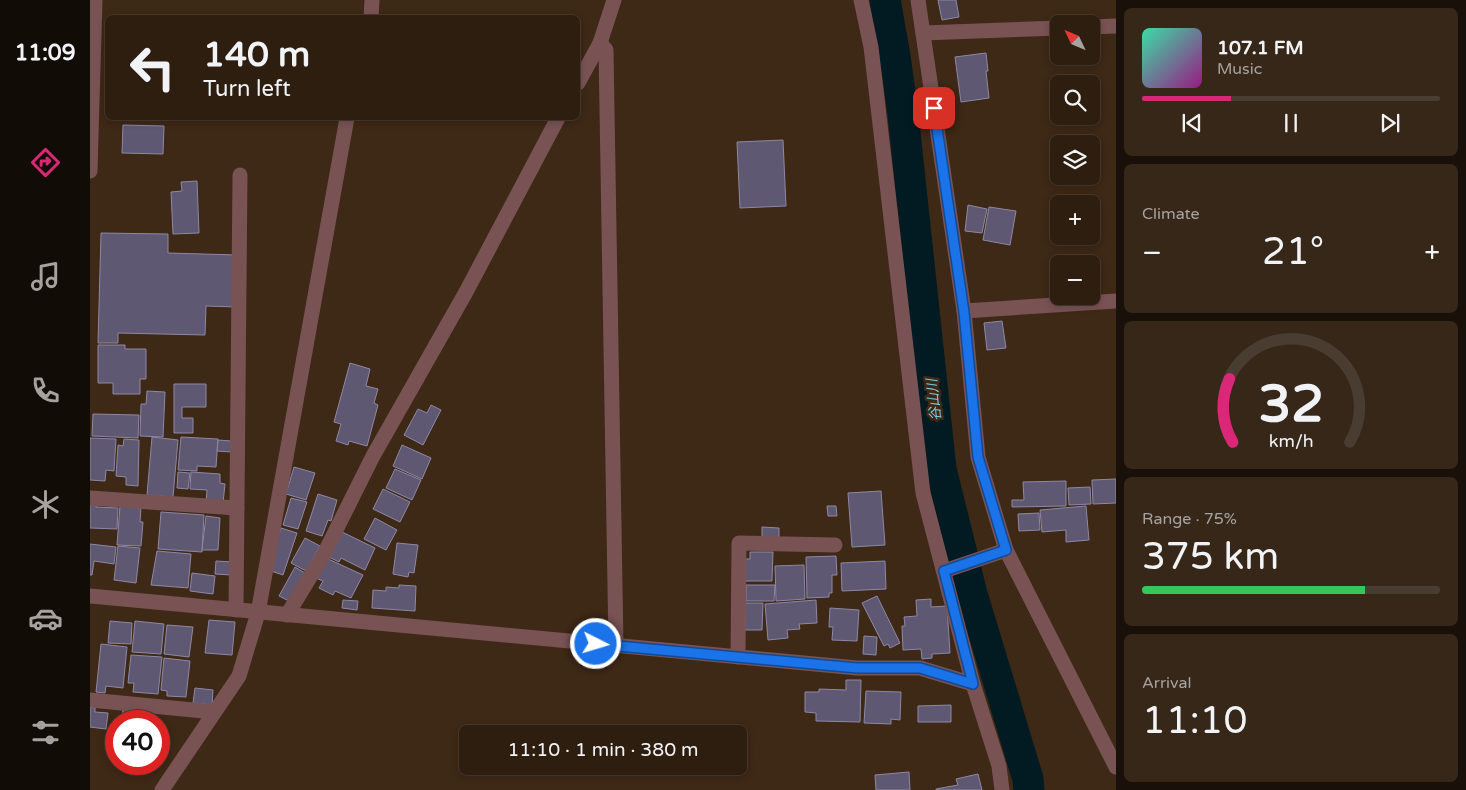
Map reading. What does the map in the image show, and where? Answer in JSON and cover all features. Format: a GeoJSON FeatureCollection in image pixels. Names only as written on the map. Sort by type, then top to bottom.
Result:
{"type":"FeatureCollection","features":[{"type":"Feature","properties":{"kind":"street"},"geometry":{"type":"LineString","coordinates":[[90,171],[92,56],[96,0]]}},
{"type":"Feature","properties":{"kind":"street"},"geometry":{"type":"LineString","coordinates":[[371,15],[372,0]]}},
{"type":"Feature","properties":{"kind":"street"},"geometry":{"type":"LineString","coordinates":[[580,79],[600,43],[614,0]]}},
{"type":"Feature","properties":{"kind":"street"},"geometry":{"type":"LineString","coordinates":[[862,0],[872,57],[923,493],[973,684],[998,766],[1002,790]]}},
{"type":"Feature","properties":{"kind":"street"},"geometry":{"type":"LineString","coordinates":[[918,0],[964,312],[978,457],[1006,550],[1116,767]]}},
{"type":"Feature","properties":{"kind":"street"},"geometry":{"type":"LineString","coordinates":[[1100,27],[1116,26]]}},
{"type":"Feature","properties":{"kind":"street"},"geometry":{"type":"LineString","coordinates":[[923,34],[1050,28]]}},
{"type":"Feature","properties":{"kind":"street"},"geometry":{"type":"LineString","coordinates":[[600,43],[606,50],[616,646]]}},
{"type":"Feature","properties":{"kind":"street"},"geometry":{"type":"LineString","coordinates":[[162,790],[239,676],[258,612],[347,120]]}},
{"type":"Feature","properties":{"kind":"street"},"geometry":{"type":"LineString","coordinates":[[286,615],[324,554],[373,456],[466,292],[557,120]]}},
{"type":"Feature","properties":{"kind":"street"},"geometry":{"type":"LineString","coordinates":[[236,610],[240,175]]}},
{"type":"Feature","properties":{"kind":"street"},"geometry":{"type":"LineString","coordinates":[[964,312],[1116,301]]}},
{"type":"Feature","properties":{"kind":"street"},"geometry":{"type":"LineString","coordinates":[[90,498],[236,508]]}},
{"type":"Feature","properties":{"kind":"street"},"geometry":{"type":"LineString","coordinates":[[738,657],[739,543],[835,545]]}},
{"type":"Feature","properties":{"kind":"street"},"geometry":{"type":"LineString","coordinates":[[944,570],[1006,550]]}},
{"type":"Feature","properties":{"kind":"street"},"geometry":{"type":"LineString","coordinates":[[90,596],[857,668],[920,668],[973,684]]}},
{"type":"Feature","properties":{"kind":"street"},"geometry":{"type":"LineString","coordinates":[[90,700],[214,712]]}},
{"type":"Feature","properties":{"kind":"building"},"geometry":{"type":"Polygon","coordinates":[[[938,0],[956,0],[959,17],[942,20],[938,0]]]}},
{"type":"Feature","properties":{"kind":"building"},"geometry":{"type":"Polygon","coordinates":[[[986,53],[989,98],[961,102],[955,57],[986,53]]]}},
{"type":"Feature","properties":{"kind":"building"},"geometry":{"type":"Polygon","coordinates":[[[123,125],[164,126],[163,154],[122,153],[123,125]]]}},
{"type":"Feature","properties":{"kind":"building"},"geometry":{"type":"Polygon","coordinates":[[[783,140],[786,206],[740,208],[737,142],[783,140]]]}},
{"type":"Feature","properties":{"kind":"building"},"geometry":{"type":"Polygon","coordinates":[[[197,181],[199,233],[173,234],[171,192],[182,191],[181,182],[197,181]]]}},
{"type":"Feature","properties":{"kind":"building"},"geometry":{"type":"Polygon","coordinates":[[[968,205],[987,209],[982,233],[965,231],[968,205]]]}},
{"type":"Feature","properties":{"kind":"building"},"geometry":{"type":"Polygon","coordinates":[[[989,207],[1016,211],[1010,245],[983,240],[989,207]]]}},
{"type":"Feature","properties":{"kind":"building"},"geometry":{"type":"Polygon","coordinates":[[[101,233],[168,234],[168,253],[238,255],[237,307],[206,306],[205,335],[118,333],[118,343],[98,343],[101,233]]]}},
{"type":"Feature","properties":{"kind":"building"},"geometry":{"type":"Polygon","coordinates":[[[1002,321],[1006,348],[987,350],[984,323],[1002,321]]]}},
{"type":"Feature","properties":{"kind":"building"},"geometry":{"type":"Polygon","coordinates":[[[98,345],[125,345],[125,349],[146,349],[146,379],[140,379],[140,394],[113,394],[113,383],[98,383],[98,345]]]}},
{"type":"Feature","properties":{"kind":"building"},"geometry":{"type":"Polygon","coordinates":[[[350,363],[370,369],[366,386],[378,389],[374,403],[378,405],[367,446],[349,441],[348,445],[336,441],[341,424],[334,422],[350,363]]]}},
{"type":"Feature","properties":{"kind":"building"},"geometry":{"type":"Polygon","coordinates":[[[174,384],[206,384],[206,407],[182,407],[182,418],[193,418],[193,433],[174,433],[174,384]]]}},
{"type":"Feature","properties":{"kind":"building"},"geometry":{"type":"Polygon","coordinates":[[[147,391],[165,392],[163,437],[140,436],[141,404],[146,404],[147,391]]]}},
{"type":"Feature","properties":{"kind":"building"},"geometry":{"type":"Polygon","coordinates":[[[431,405],[441,410],[423,445],[404,435],[418,409],[427,413],[431,405]]]}},
{"type":"Feature","properties":{"kind":"building"},"geometry":{"type":"Polygon","coordinates":[[[93,414],[139,415],[138,438],[92,436],[93,414]]]}},
{"type":"Feature","properties":{"kind":"building"},"geometry":{"type":"Polygon","coordinates":[[[152,437],[178,440],[173,497],[147,495],[152,437]]]}},
{"type":"Feature","properties":{"kind":"building"},"geometry":{"type":"Polygon","coordinates":[[[181,437],[218,439],[216,467],[197,466],[197,471],[178,470],[181,437]]]}},
{"type":"Feature","properties":{"kind":"building"},"geometry":{"type":"Polygon","coordinates":[[[90,438],[116,439],[114,471],[106,470],[105,481],[90,480],[90,438]]]}},
{"type":"Feature","properties":{"kind":"building"},"geometry":{"type":"Polygon","coordinates":[[[124,439],[139,440],[138,486],[126,485],[126,477],[116,476],[118,445],[123,446],[124,439]]]}},
{"type":"Feature","properties":{"kind":"building"},"geometry":{"type":"Polygon","coordinates":[[[218,440],[231,441],[231,452],[217,451],[218,440]]]}},
{"type":"Feature","properties":{"kind":"building"},"geometry":{"type":"Polygon","coordinates":[[[402,445],[431,458],[422,479],[393,466],[402,445]]]}},
{"type":"Feature","properties":{"kind":"building"},"geometry":{"type":"Polygon","coordinates":[[[294,467],[315,473],[306,500],[286,494],[294,467]]]}},
{"type":"Feature","properties":{"kind":"building"},"geometry":{"type":"Polygon","coordinates":[[[395,469],[421,480],[412,500],[386,488],[395,469]]]}},
{"type":"Feature","properties":{"kind":"building"},"geometry":{"type":"Polygon","coordinates":[[[178,472],[190,473],[188,489],[177,488],[178,472]]]}},
{"type":"Feature","properties":{"kind":"building"},"geometry":{"type":"Polygon","coordinates":[[[191,472],[220,474],[220,483],[225,484],[223,503],[206,502],[207,490],[190,489],[191,472]]]}},
{"type":"Feature","properties":{"kind":"building"},"geometry":{"type":"Polygon","coordinates":[[[1116,479],[1116,503],[1093,504],[1092,480],[1116,479]]]}},
{"type":"Feature","properties":{"kind":"building"},"geometry":{"type":"Polygon","coordinates":[[[1066,481],[1066,506],[1012,507],[1012,500],[1024,500],[1023,482],[1066,481]]]}},
{"type":"Feature","properties":{"kind":"building"},"geometry":{"type":"Polygon","coordinates":[[[1090,487],[1091,504],[1069,505],[1068,488],[1090,487]]]}},
{"type":"Feature","properties":{"kind":"building"},"geometry":{"type":"Polygon","coordinates":[[[383,489],[410,502],[400,522],[373,509],[383,489]]]}},
{"type":"Feature","properties":{"kind":"building"},"geometry":{"type":"Polygon","coordinates":[[[881,491],[885,545],[852,547],[848,493],[881,491]]]}},
{"type":"Feature","properties":{"kind":"building"},"geometry":{"type":"Polygon","coordinates":[[[318,494],[337,500],[331,521],[328,520],[322,536],[306,531],[318,494]]]}},
{"type":"Feature","properties":{"kind":"building"},"geometry":{"type":"Polygon","coordinates":[[[291,498],[307,502],[298,529],[283,525],[291,498]]]}},
{"type":"Feature","properties":{"kind":"building"},"geometry":{"type":"Polygon","coordinates":[[[90,504],[96,504],[96,507],[118,508],[117,529],[90,528],[90,504]]]}},
{"type":"Feature","properties":{"kind":"building"},"geometry":{"type":"Polygon","coordinates":[[[120,506],[141,508],[140,522],[143,522],[141,546],[117,545],[120,506]]]}},
{"type":"Feature","properties":{"kind":"building"},"geometry":{"type":"Polygon","coordinates":[[[827,506],[836,506],[837,516],[828,516],[827,506]]]}},
{"type":"Feature","properties":{"kind":"building"},"geometry":{"type":"Polygon","coordinates":[[[1086,506],[1089,540],[1066,542],[1066,530],[1042,532],[1040,510],[1086,506]]]}},
{"type":"Feature","properties":{"kind":"building"},"geometry":{"type":"Polygon","coordinates":[[[161,512],[204,515],[202,552],[158,549],[161,512]]]}},
{"type":"Feature","properties":{"kind":"building"},"geometry":{"type":"Polygon","coordinates":[[[1039,513],[1040,530],[1019,531],[1018,514],[1039,513]]]}},
{"type":"Feature","properties":{"kind":"building"},"geometry":{"type":"Polygon","coordinates":[[[206,516],[220,518],[218,550],[202,550],[206,516]]]}},
{"type":"Feature","properties":{"kind":"building"},"geometry":{"type":"Polygon","coordinates":[[[375,518],[397,530],[386,550],[364,539],[375,518]]]}},
{"type":"Feature","properties":{"kind":"building"},"geometry":{"type":"Polygon","coordinates":[[[762,527],[779,528],[779,540],[762,539],[762,527]]]}},
{"type":"Feature","properties":{"kind":"building"},"geometry":{"type":"Polygon","coordinates":[[[281,528],[297,533],[283,575],[271,571],[272,555],[281,528]]]}},
{"type":"Feature","properties":{"kind":"building"},"geometry":{"type":"Polygon","coordinates":[[[340,531],[375,548],[365,570],[341,558],[339,562],[327,556],[340,531]]]}},
{"type":"Feature","properties":{"kind":"building"},"geometry":{"type":"Polygon","coordinates":[[[305,538],[320,546],[306,571],[291,563],[305,538]]]}},
{"type":"Feature","properties":{"kind":"building"},"geometry":{"type":"Polygon","coordinates":[[[397,543],[418,545],[414,573],[409,572],[408,577],[393,574],[397,543]]]}},
{"type":"Feature","properties":{"kind":"building"},"geometry":{"type":"Polygon","coordinates":[[[90,544],[116,547],[114,564],[94,561],[92,575],[90,575],[90,544]]]}},
{"type":"Feature","properties":{"kind":"building"},"geometry":{"type":"Polygon","coordinates":[[[118,546],[140,548],[136,583],[114,580],[118,546]]]}},
{"type":"Feature","properties":{"kind":"building"},"geometry":{"type":"Polygon","coordinates":[[[157,551],[191,554],[188,588],[151,585],[157,551]]]}},
{"type":"Feature","properties":{"kind":"building"},"geometry":{"type":"Polygon","coordinates":[[[750,552],[773,552],[772,581],[744,581],[744,559],[750,559],[750,552]]]}},
{"type":"Feature","properties":{"kind":"building"},"geometry":{"type":"Polygon","coordinates":[[[836,556],[837,575],[832,575],[832,593],[829,593],[829,597],[807,598],[806,557],[836,556]]]}},
{"type":"Feature","properties":{"kind":"building"},"geometry":{"type":"Polygon","coordinates":[[[326,558],[363,575],[351,598],[335,591],[333,595],[319,588],[323,581],[316,578],[326,558]]]}},
{"type":"Feature","properties":{"kind":"building"},"geometry":{"type":"Polygon","coordinates":[[[216,561],[232,562],[231,575],[215,574],[216,561]]]}},
{"type":"Feature","properties":{"kind":"building"},"geometry":{"type":"Polygon","coordinates":[[[885,561],[886,589],[842,591],[841,563],[885,561]]]}},
{"type":"Feature","properties":{"kind":"building"},"geometry":{"type":"Polygon","coordinates":[[[804,565],[805,599],[776,601],[775,566],[804,565]]]}},
{"type":"Feature","properties":{"kind":"building"},"geometry":{"type":"Polygon","coordinates":[[[295,567],[305,573],[289,601],[279,596],[295,567]]]}},
{"type":"Feature","properties":{"kind":"building"},"geometry":{"type":"Polygon","coordinates":[[[192,573],[215,576],[213,594],[190,591],[192,573]]]}},
{"type":"Feature","properties":{"kind":"building"},"geometry":{"type":"Polygon","coordinates":[[[399,585],[416,586],[415,611],[372,608],[373,590],[386,591],[386,587],[399,588],[399,585]]]}},
{"type":"Feature","properties":{"kind":"building"},"geometry":{"type":"Polygon","coordinates":[[[746,585],[775,585],[774,601],[746,601],[746,585]]]}},
{"type":"Feature","properties":{"kind":"building"},"geometry":{"type":"Polygon","coordinates":[[[877,596],[900,643],[890,648],[888,644],[884,646],[862,603],[877,596]]]}},
{"type":"Feature","properties":{"kind":"building"},"geometry":{"type":"Polygon","coordinates":[[[931,599],[931,607],[947,606],[950,653],[932,654],[932,658],[922,659],[921,649],[903,650],[902,626],[905,626],[904,617],[917,616],[916,600],[931,599]]]}},
{"type":"Feature","properties":{"kind":"building"},"geometry":{"type":"Polygon","coordinates":[[[343,600],[358,601],[357,610],[342,608],[343,600]]]}},
{"type":"Feature","properties":{"kind":"building"},"geometry":{"type":"Polygon","coordinates":[[[816,600],[817,623],[799,624],[800,629],[787,630],[788,638],[768,640],[765,604],[816,600]]]}},
{"type":"Feature","properties":{"kind":"building"},"geometry":{"type":"Polygon","coordinates":[[[745,603],[763,603],[762,630],[745,630],[745,603]]]}},
{"type":"Feature","properties":{"kind":"building"},"geometry":{"type":"Polygon","coordinates":[[[830,608],[859,610],[857,641],[832,640],[833,627],[829,627],[830,608]]]}},
{"type":"Feature","properties":{"kind":"building"},"geometry":{"type":"Polygon","coordinates":[[[209,620],[235,622],[232,655],[205,653],[209,620]]]}},
{"type":"Feature","properties":{"kind":"building"},"geometry":{"type":"Polygon","coordinates":[[[110,621],[132,623],[131,644],[108,643],[110,621]]]}},
{"type":"Feature","properties":{"kind":"building"},"geometry":{"type":"Polygon","coordinates":[[[135,621],[164,624],[161,654],[132,652],[135,621]]]}},
{"type":"Feature","properties":{"kind":"building"},"geometry":{"type":"Polygon","coordinates":[[[167,625],[193,627],[189,657],[164,654],[167,625]]]}},
{"type":"Feature","properties":{"kind":"building"},"geometry":{"type":"Polygon","coordinates":[[[864,636],[877,637],[876,655],[863,654],[864,636]]]}},
{"type":"Feature","properties":{"kind":"building"},"geometry":{"type":"Polygon","coordinates":[[[101,644],[127,647],[123,688],[106,686],[105,693],[96,692],[101,644]]]}},
{"type":"Feature","properties":{"kind":"building"},"geometry":{"type":"Polygon","coordinates":[[[131,655],[162,657],[158,694],[133,692],[134,683],[128,683],[131,655]]]}},
{"type":"Feature","properties":{"kind":"building"},"geometry":{"type":"Polygon","coordinates":[[[164,658],[190,661],[186,697],[167,696],[167,691],[161,690],[164,658]]]}},
{"type":"Feature","properties":{"kind":"building"},"geometry":{"type":"Polygon","coordinates":[[[846,680],[861,680],[860,722],[816,721],[816,713],[805,712],[805,692],[819,692],[819,689],[846,690],[846,680]]]}},
{"type":"Feature","properties":{"kind":"building"},"geometry":{"type":"Polygon","coordinates":[[[195,688],[213,690],[212,705],[193,703],[195,688]]]}},
{"type":"Feature","properties":{"kind":"building"},"geometry":{"type":"Polygon","coordinates":[[[866,691],[901,692],[900,720],[891,719],[891,724],[864,723],[866,691]]]}},
{"type":"Feature","properties":{"kind":"building"},"geometry":{"type":"Polygon","coordinates":[[[951,705],[951,722],[918,722],[918,706],[951,705]]]}},
{"type":"Feature","properties":{"kind":"building"},"geometry":{"type":"Polygon","coordinates":[[[90,707],[95,708],[95,712],[105,713],[105,729],[90,727],[90,707]]]}},
{"type":"Feature","properties":{"kind":"building"},"geometry":{"type":"Polygon","coordinates":[[[909,772],[910,790],[876,790],[875,775],[909,772]]]}},
{"type":"Feature","properties":{"kind":"building"},"geometry":{"type":"Polygon","coordinates":[[[978,774],[982,790],[936,790],[958,785],[956,779],[978,774]]]}},
{"type":"Feature","properties":{"kind":"waterway","name":"谷山川"},"geometry":{"type":"LineString","coordinates":[[885,0],[903,114],[941,469],[972,594],[1028,779],[1029,790]]}},
{"type":"Feature","properties":{"kind":"route"},"geometry":{"type":"LineString","coordinates":[[596,644],[857,668],[920,668],[973,684],[944,571],[1006,550],[978,457],[964,312],[934,108]]}}]}
